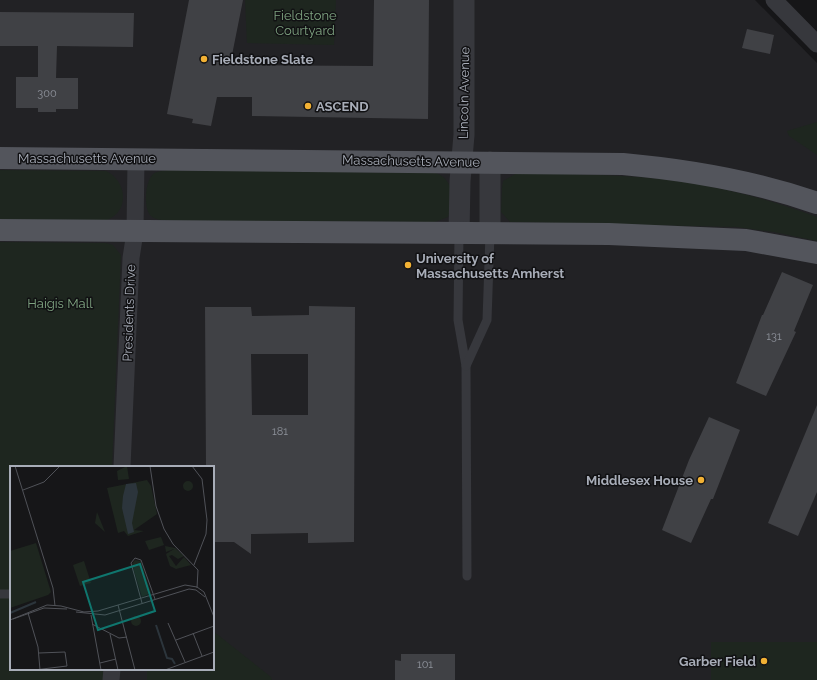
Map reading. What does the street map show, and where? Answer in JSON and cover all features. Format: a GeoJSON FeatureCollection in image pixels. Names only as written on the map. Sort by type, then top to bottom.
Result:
{"type":"FeatureCollection","features":[{"type":"Feature","properties":{"kind":"main road","name":"Massachusetts Avenue"},"geometry":{"type":"LineString","coordinates":[[0,158],[591,162],[670,168],[777,190],[817,202]]}},
{"type":"Feature","properties":{"kind":"main road"},"geometry":{"type":"LineString","coordinates":[[0,230],[609,234],[723,238],[784,246],[817,254]]}},
{"type":"Feature","properties":{"kind":"street","name":"Lincoln Avenue"},"geometry":{"type":"LineString","coordinates":[[459,234],[462,161],[464,0]]}},
{"type":"Feature","properties":{"kind":"street"},"geometry":{"type":"LineString","coordinates":[[774,0],[817,44]]}},
{"type":"Feature","properties":{"kind":"street","name":"Presidents Drive"},"geometry":{"type":"LineString","coordinates":[[122,466],[131,258],[135,232],[136,159]]}},
{"type":"Feature","properties":{"kind":"street"},"geometry":{"type":"LineString","coordinates":[[490,162],[490,234]]}},
{"type":"Feature","properties":{"kind":"street"},"geometry":{"type":"LineString","coordinates":[[111,680],[112,670]]}},
{"type":"Feature","properties":{"kind":"lane"},"geometry":{"type":"LineString","coordinates":[[459,234],[458,320],[466,366],[466,576]]}},
{"type":"Feature","properties":{"kind":"lane"},"geometry":{"type":"LineString","coordinates":[[466,366],[487,320],[490,234]]}},
{"type":"Feature","properties":{"kind":"shaded area","name":"University of Massachusetts Amherst"},"geometry":{"type":"Polygon","coordinates":[[[0,0],[755,0],[817,63],[817,680],[0,680],[0,0]]]}},
{"type":"Feature","properties":{"kind":"green space","name":"Fieldstone Courtyard"},"geometry":{"type":"Polygon","coordinates":[[[245,0],[336,0],[334,45],[247,43],[245,0]]]}},
{"type":"Feature","properties":{"kind":"green space"},"geometry":{"type":"Polygon","coordinates":[[[817,122],[817,155],[789,136],[787,131],[817,122]]]}},
{"type":"Feature","properties":{"kind":"green space"},"geometry":{"type":"Polygon","coordinates":[[[0,170],[106,171],[113,176],[122,189],[123,196],[120,210],[107,220],[0,220],[0,170]]]}},
{"type":"Feature","properties":{"kind":"green space"},"geometry":{"type":"Polygon","coordinates":[[[168,170],[436,173],[446,180],[451,191],[452,198],[448,217],[435,222],[169,221],[157,219],[151,216],[148,212],[146,201],[150,178],[155,173],[168,170]]]}},
{"type":"Feature","properties":{"kind":"green space"},"geometry":{"type":"Polygon","coordinates":[[[517,173],[643,177],[684,182],[735,192],[817,217],[817,241],[774,232],[736,227],[510,222],[501,212],[503,181],[517,173]]]}},
{"type":"Feature","properties":{"kind":"green space","name":"Haigis Mall"},"geometry":{"type":"Polygon","coordinates":[[[0,242],[106,243],[113,245],[121,255],[112,466],[10,466],[10,670],[103,670],[103,680],[0,680],[0,242]]]}},
{"type":"Feature","properties":{"kind":"green space"},"geometry":{"type":"Polygon","coordinates":[[[214,632],[271,677],[272,680],[147,680],[147,670],[214,670],[214,632]]]}},
{"type":"Feature","properties":{"kind":"green space","name":"Garber Field"},"geometry":{"type":"Polygon","coordinates":[[[711,642],[817,642],[817,680],[711,680],[711,642]]]}},
{"type":"Feature","properties":{"kind":"building","name":"Fieldstone Slate"},"geometry":{"type":"Polygon","coordinates":[[[189,0],[243,0],[230,65],[373,66],[374,0],[429,0],[428,119],[252,116],[252,97],[217,97],[211,126],[192,123],[193,119],[167,114],[189,0]]]}},
{"type":"Feature","properties":{"kind":"building"},"geometry":{"type":"Polygon","coordinates":[[[0,12],[134,13],[133,47],[57,46],[56,78],[78,78],[78,109],[56,109],[56,112],[38,112],[38,108],[16,108],[16,77],[38,77],[38,46],[0,46],[0,12]]]}},
{"type":"Feature","properties":{"kind":"building"},"geometry":{"type":"Polygon","coordinates":[[[747,29],[774,35],[770,54],[742,48],[747,29]]]}},
{"type":"Feature","properties":{"kind":"building"},"geometry":{"type":"Polygon","coordinates":[[[782,272],[813,285],[794,331],[796,332],[766,396],[736,383],[762,315],[782,272]]]}},
{"type":"Feature","properties":{"kind":"building"},"geometry":{"type":"Polygon","coordinates":[[[309,306],[355,307],[354,542],[308,543],[308,533],[251,534],[251,554],[234,542],[214,542],[214,466],[206,466],[205,307],[251,307],[252,316],[309,315],[309,306]],[[251,354],[252,415],[308,415],[308,354],[251,354]]]}},
{"type":"Feature","properties":{"kind":"building"},"geometry":{"type":"Polygon","coordinates":[[[817,405],[817,492],[798,536],[768,523],[817,405]]]}},
{"type":"Feature","properties":{"kind":"building","name":"Middlesex House"},"geometry":{"type":"Polygon","coordinates":[[[709,417],[740,430],[713,499],[711,499],[691,543],[662,530],[689,460],[709,417]]]}},
{"type":"Feature","properties":{"kind":"building"},"geometry":{"type":"Polygon","coordinates":[[[401,654],[455,654],[455,680],[395,680],[395,660],[401,661],[401,654]]]}},
{"type":"Feature","properties":{"kind":"place","name":"Fieldstone Slate"},"geometry":{"type":"Point","coordinates":[204,59]}},
{"type":"Feature","properties":{"kind":"place","name":"ASCEND"},"geometry":{"type":"Point","coordinates":[308,106]}},
{"type":"Feature","properties":{"kind":"place","name":"University of Massachusetts Amherst"},"geometry":{"type":"Point","coordinates":[408,265]}},
{"type":"Feature","properties":{"kind":"place","name":"Middlesex House"},"geometry":{"type":"Point","coordinates":[701,480]}},
{"type":"Feature","properties":{"kind":"place","name":"Garber Field"},"geometry":{"type":"Point","coordinates":[764,661]}}]}
